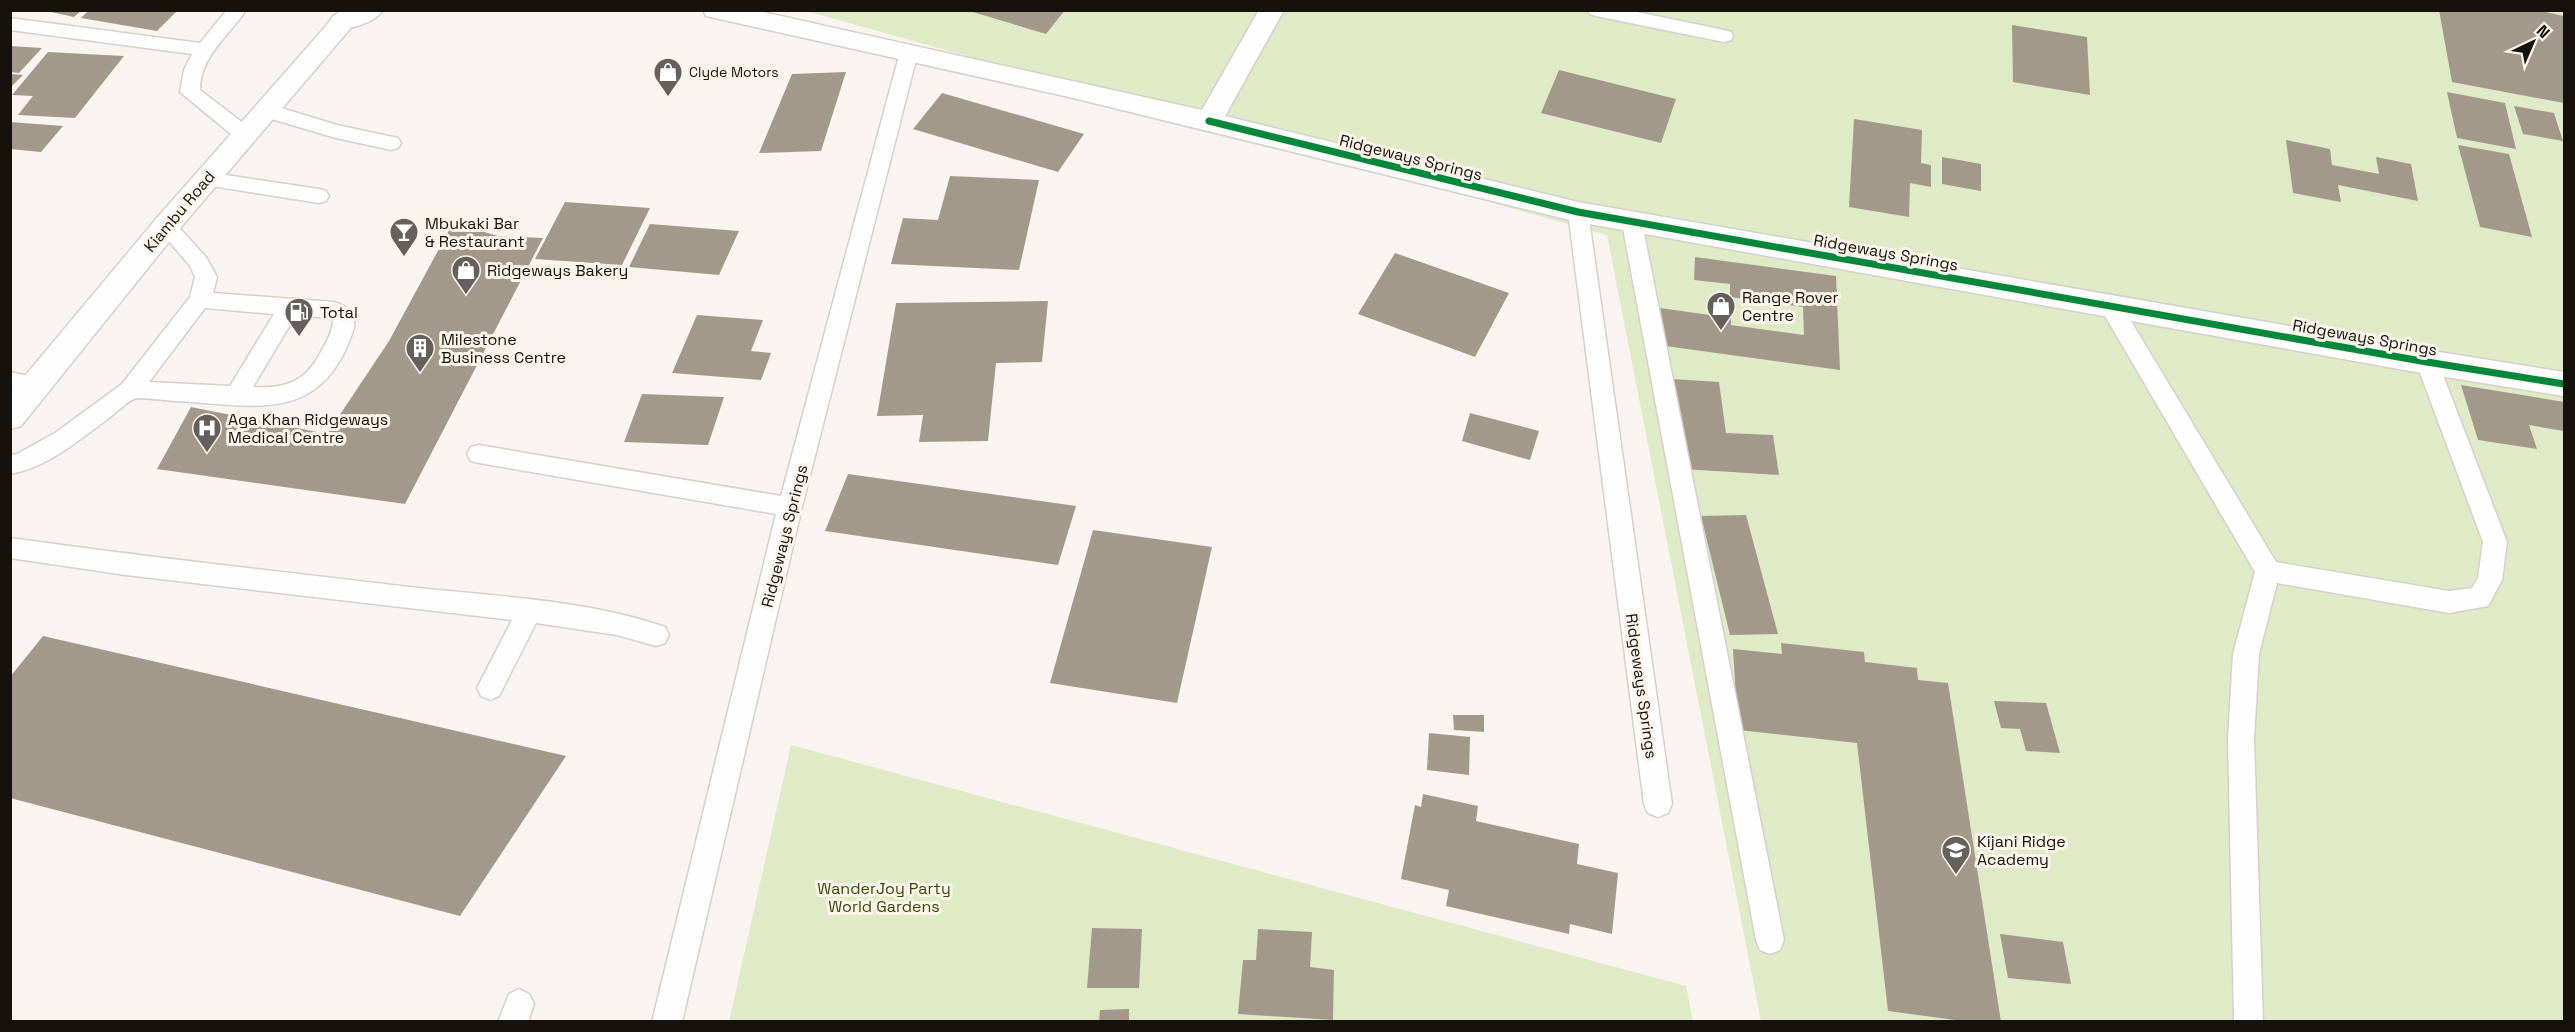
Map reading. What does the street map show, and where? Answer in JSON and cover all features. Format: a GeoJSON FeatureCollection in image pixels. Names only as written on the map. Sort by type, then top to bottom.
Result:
{"type":"FeatureCollection","features":[{"type":"Feature","properties":{"kind":"main road"},"geometry":{"type":"LineString","coordinates":[[348,16],[370,10]]}},
{"type":"Feature","properties":{"kind":"main road","name":"Ridgeways Springs"},"geometry":{"type":"LineString","coordinates":[[716,10],[1209,121],[1578,212],[2427,362],[2565,384]]}},
{"type":"Feature","properties":{"kind":"main road"},"geometry":{"type":"LineString","coordinates":[[1209,121],[1272,10]]}},
{"type":"Feature","properties":{"kind":"main road","name":"Kiambu Road"},"geometry":{"type":"LineString","coordinates":[[10,417],[23,383],[166,226],[264,110],[348,16]]}},
{"type":"Feature","properties":{"kind":"lane"},"geometry":{"type":"LineString","coordinates":[[237,10],[204,50],[189,84],[190,92],[244,134]]}},
{"type":"Feature","properties":{"kind":"lane"},"geometry":{"type":"LineString","coordinates":[[1596,10],[1724,36]]}},
{"type":"Feature","properties":{"kind":"lane"},"geometry":{"type":"LineString","coordinates":[[10,24],[204,50]]}},
{"type":"Feature","properties":{"kind":"lane","name":"Ridgeways Springs"},"geometry":{"type":"LineString","coordinates":[[667,1022],[790,507],[909,52]]}},
{"type":"Feature","properties":{"kind":"lane"},"geometry":{"type":"LineString","coordinates":[[264,110],[336,131],[391,143]]}},
{"type":"Feature","properties":{"kind":"lane"},"geometry":{"type":"LineString","coordinates":[[206,178],[319,196]]}},
{"type":"Feature","properties":{"kind":"lane","name":"Ridgeways Springs"},"geometry":{"type":"LineString","coordinates":[[1578,212],[1658,804]]}},
{"type":"Feature","properties":{"kind":"lane"},"geometry":{"type":"LineString","coordinates":[[1632,222],[1770,940]]}},
{"type":"Feature","properties":{"kind":"lane"},"geometry":{"type":"LineString","coordinates":[[10,465],[31,458],[63,440],[130,390],[200,300],[206,277],[200,262],[166,226]]}},
{"type":"Feature","properties":{"kind":"lane"},"geometry":{"type":"LineString","coordinates":[[130,390],[274,397],[293,393],[321,374],[345,327],[344,318],[334,310],[200,300]]}},
{"type":"Feature","properties":{"kind":"lane"},"geometry":{"type":"LineString","coordinates":[[2109,304],[2268,571],[2246,654],[2241,739],[2249,1019]]}},
{"type":"Feature","properties":{"kind":"lane"},"geometry":{"type":"LineString","coordinates":[[236,396],[290,306]]}},
{"type":"Feature","properties":{"kind":"lane"},"geometry":{"type":"LineString","coordinates":[[2268,571],[2449,603],[2479,598],[2490,580],[2495,542],[2427,362]]}},
{"type":"Feature","properties":{"kind":"lane"},"geometry":{"type":"LineString","coordinates":[[479,453],[790,507]]}},
{"type":"Feature","properties":{"kind":"lane"},"geometry":{"type":"LineString","coordinates":[[10,548],[126,565],[529,611],[617,624],[656,635]]}},
{"type":"Feature","properties":{"kind":"lane"},"geometry":{"type":"LineString","coordinates":[[490,688],[529,611]]}},
{"type":"Feature","properties":{"kind":"green space"},"geometry":{"type":"Polygon","coordinates":[[[806,11],[2564,11],[2564,1021],[1761,1021],[1607,235],[806,11]]]}},
{"type":"Feature","properties":{"kind":"green space","name":"WanderJoy Party World Gardens"},"geometry":{"type":"Polygon","coordinates":[[[791,745],[1686,986],[1693,1021],[729,1022],[791,745]]]}},
{"type":"Feature","properties":{"kind":"building"},"geometry":{"type":"Polygon","coordinates":[[[42,10],[82,10],[74,17],[42,10]]]}},
{"type":"Feature","properties":{"kind":"building"},"geometry":{"type":"Polygon","coordinates":[[[89,10],[178,10],[157,31],[81,18],[89,10]]]}},
{"type":"Feature","properties":{"kind":"building"},"geometry":{"type":"Polygon","coordinates":[[[966,10],[1065,10],[1046,34],[966,10]]]}},
{"type":"Feature","properties":{"kind":"building"},"geometry":{"type":"Polygon","coordinates":[[[2439,10],[2536,10],[2564,16],[2564,103],[2452,82],[2439,10]]]}},
{"type":"Feature","properties":{"kind":"building"},"geometry":{"type":"Polygon","coordinates":[[[2012,25],[2087,37],[2090,95],[2013,82],[2012,25]]]}},
{"type":"Feature","properties":{"kind":"building"},"geometry":{"type":"Polygon","coordinates":[[[10,46],[42,48],[19,73],[10,72],[10,46]]]}},
{"type":"Feature","properties":{"kind":"building"},"geometry":{"type":"Polygon","coordinates":[[[48,52],[124,56],[75,118],[18,115],[33,96],[12,95],[48,52]]]}},
{"type":"Feature","properties":{"kind":"building"},"geometry":{"type":"Polygon","coordinates":[[[1559,70],[1676,99],[1661,143],[1541,113],[1559,70]]]}},
{"type":"Feature","properties":{"kind":"building"},"geometry":{"type":"Polygon","coordinates":[[[846,72],[821,151],[759,153],[792,74],[846,72]]]}},
{"type":"Feature","properties":{"kind":"building"},"geometry":{"type":"Polygon","coordinates":[[[10,74],[23,75],[10,88],[10,74]]]}},
{"type":"Feature","properties":{"kind":"building"},"geometry":{"type":"Polygon","coordinates":[[[2447,92],[2505,103],[2516,149],[2457,138],[2447,92]]]}},
{"type":"Feature","properties":{"kind":"building"},"geometry":{"type":"Polygon","coordinates":[[[942,93],[1084,134],[1058,172],[913,129],[942,93]]]}},
{"type":"Feature","properties":{"kind":"building"},"geometry":{"type":"Polygon","coordinates":[[[2514,106],[2554,113],[2563,141],[2523,134],[2514,106]]]}},
{"type":"Feature","properties":{"kind":"building"},"geometry":{"type":"Polygon","coordinates":[[[1854,119],[1922,130],[1921,163],[1931,165],[1931,187],[1910,183],[1909,217],[1849,207],[1854,119]]]}},
{"type":"Feature","properties":{"kind":"building"},"geometry":{"type":"Polygon","coordinates":[[[10,122],[63,126],[41,152],[10,149],[10,122]]]}},
{"type":"Feature","properties":{"kind":"building"},"geometry":{"type":"Polygon","coordinates":[[[2286,140],[2330,149],[2332,165],[2379,174],[2376,157],[2411,164],[2418,201],[2338,185],[2341,202],[2293,193],[2286,140]]]}},
{"type":"Feature","properties":{"kind":"building"},"geometry":{"type":"Polygon","coordinates":[[[2458,145],[2509,154],[2532,237],[2480,227],[2458,145]]]}},
{"type":"Feature","properties":{"kind":"building"},"geometry":{"type":"Polygon","coordinates":[[[1942,157],[1981,164],[1981,191],[1942,184],[1942,157]]]}},
{"type":"Feature","properties":{"kind":"building"},"geometry":{"type":"Polygon","coordinates":[[[950,176],[1039,180],[1019,270],[891,264],[903,218],[938,220],[950,176]]]}},
{"type":"Feature","properties":{"kind":"building"},"geometry":{"type":"Polygon","coordinates":[[[565,202],[650,208],[622,265],[535,259],[565,202]]]}},
{"type":"Feature","properties":{"kind":"building","name":"Milestone Business Centre"},"geometry":{"type":"Polygon","coordinates":[[[453,223],[498,236],[543,238],[405,504],[157,469],[191,407],[327,434],[389,341],[453,223]]]}},
{"type":"Feature","properties":{"kind":"building"},"geometry":{"type":"Polygon","coordinates":[[[650,224],[739,231],[719,275],[629,267],[650,224]]]}},
{"type":"Feature","properties":{"kind":"building"},"geometry":{"type":"Polygon","coordinates":[[[1395,253],[1509,293],[1475,357],[1358,314],[1395,253]]]}},
{"type":"Feature","properties":{"kind":"building"},"geometry":{"type":"Polygon","coordinates":[[[1695,257],[1836,276],[1840,370],[1658,345],[1660,308],[1731,318],[1731,325],[1804,335],[1803,307],[1730,297],[1730,284],[1694,280],[1695,257]]]}},
{"type":"Feature","properties":{"kind":"building"},"geometry":{"type":"Polygon","coordinates":[[[1048,301],[1042,362],[996,363],[988,441],[919,442],[923,415],[877,416],[896,303],[1048,301]]]}},
{"type":"Feature","properties":{"kind":"building"},"geometry":{"type":"Polygon","coordinates":[[[697,315],[763,320],[751,351],[771,353],[761,380],[672,373],[697,315]]]}},
{"type":"Feature","properties":{"kind":"building"},"geometry":{"type":"Polygon","coordinates":[[[1673,379],[1719,382],[1726,433],[1773,435],[1779,475],[1683,469],[1673,379]]]}},
{"type":"Feature","properties":{"kind":"building"},"geometry":{"type":"Polygon","coordinates":[[[2461,385],[2564,402],[2564,431],[2529,425],[2537,449],[2478,440],[2461,385]]]}},
{"type":"Feature","properties":{"kind":"building"},"geometry":{"type":"Polygon","coordinates":[[[642,394],[724,397],[708,445],[624,442],[642,394]]]}},
{"type":"Feature","properties":{"kind":"building"},"geometry":{"type":"Polygon","coordinates":[[[1470,413],[1539,431],[1530,460],[1462,441],[1470,413]]]}},
{"type":"Feature","properties":{"kind":"building"},"geometry":{"type":"Polygon","coordinates":[[[848,474],[1076,506],[1058,565],[825,531],[848,474]]]}},
{"type":"Feature","properties":{"kind":"building"},"geometry":{"type":"Polygon","coordinates":[[[1746,515],[1778,634],[1730,635],[1701,516],[1746,515]]]}},
{"type":"Feature","properties":{"kind":"building"},"geometry":{"type":"Polygon","coordinates":[[[1093,530],[1212,547],[1177,703],[1050,683],[1093,530]]]}},
{"type":"Feature","properties":{"kind":"building"},"geometry":{"type":"Polygon","coordinates":[[[43,636],[566,756],[460,916],[10,798],[10,677],[43,636]]]}},
{"type":"Feature","properties":{"kind":"building"},"geometry":{"type":"Polygon","coordinates":[[[1781,643],[1864,652],[1865,662],[1917,668],[1918,680],[1948,683],[2001,1022],[1970,1022],[1888,1011],[1857,743],[1738,730],[1733,649],[1782,654],[1781,643]]]}},
{"type":"Feature","properties":{"kind":"building"},"geometry":{"type":"Polygon","coordinates":[[[1994,701],[2046,703],[2060,753],[2026,751],[2020,729],[2001,728],[1994,701]]]}},
{"type":"Feature","properties":{"kind":"building"},"geometry":{"type":"Polygon","coordinates":[[[1453,715],[1484,715],[1484,732],[1454,730],[1453,715]]]}},
{"type":"Feature","properties":{"kind":"building"},"geometry":{"type":"Polygon","coordinates":[[[1429,733],[1470,737],[1469,775],[1427,770],[1429,733]]]}},
{"type":"Feature","properties":{"kind":"building"},"geometry":{"type":"Polygon","coordinates":[[[1423,794],[1478,806],[1476,821],[1579,844],[1577,864],[1618,873],[1612,934],[1570,924],[1569,934],[1446,906],[1449,890],[1401,879],[1415,805],[1421,807],[1423,794]]]}},
{"type":"Feature","properties":{"kind":"building"},"geometry":{"type":"Polygon","coordinates":[[[1092,928],[1142,929],[1139,988],[1087,988],[1092,928]]]}},
{"type":"Feature","properties":{"kind":"building"},"geometry":{"type":"Polygon","coordinates":[[[1258,929],[1312,932],[1310,967],[1334,970],[1333,1020],[1238,1014],[1243,960],[1256,960],[1258,929]]]}},
{"type":"Feature","properties":{"kind":"building"},"geometry":{"type":"Polygon","coordinates":[[[2000,934],[2063,942],[2071,984],[2008,978],[2000,934]]]}},
{"type":"Feature","properties":{"kind":"building"},"geometry":{"type":"Polygon","coordinates":[[[1129,1009],[1129,1022],[1099,1022],[1100,1010],[1129,1009]]]}},
{"type":"Feature","properties":{"kind":"cycle path"},"geometry":{"type":"LineString","coordinates":[[1209,121],[1578,212],[2427,362],[2564,384]]}},
{"type":"Feature","properties":{"kind":"place","name":"Clyde Motors"},"geometry":{"type":"Point","coordinates":[668,98]}},
{"type":"Feature","properties":{"kind":"place","name":"Mbukaki Bar & Restaurant"},"geometry":{"type":"Point","coordinates":[404,258]}},
{"type":"Feature","properties":{"kind":"place","name":"Ridgeways Bakery"},"geometry":{"type":"Point","coordinates":[466,296]}},
{"type":"Feature","properties":{"kind":"place","name":"Range Rover Centre"},"geometry":{"type":"Point","coordinates":[1721,332]}},
{"type":"Feature","properties":{"kind":"place","name":"Total"},"geometry":{"type":"Point","coordinates":[299,338]}},
{"type":"Feature","properties":{"kind":"place","name":"Milestone Business Centre"},"geometry":{"type":"Point","coordinates":[420,374]}},
{"type":"Feature","properties":{"kind":"place","name":"Aga Khan Ridgeways Medical Centre"},"geometry":{"type":"Point","coordinates":[207,454]}},
{"type":"Feature","properties":{"kind":"place","name":"Kijani Ridge Academy"},"geometry":{"type":"Point","coordinates":[1956,876]}}]}
